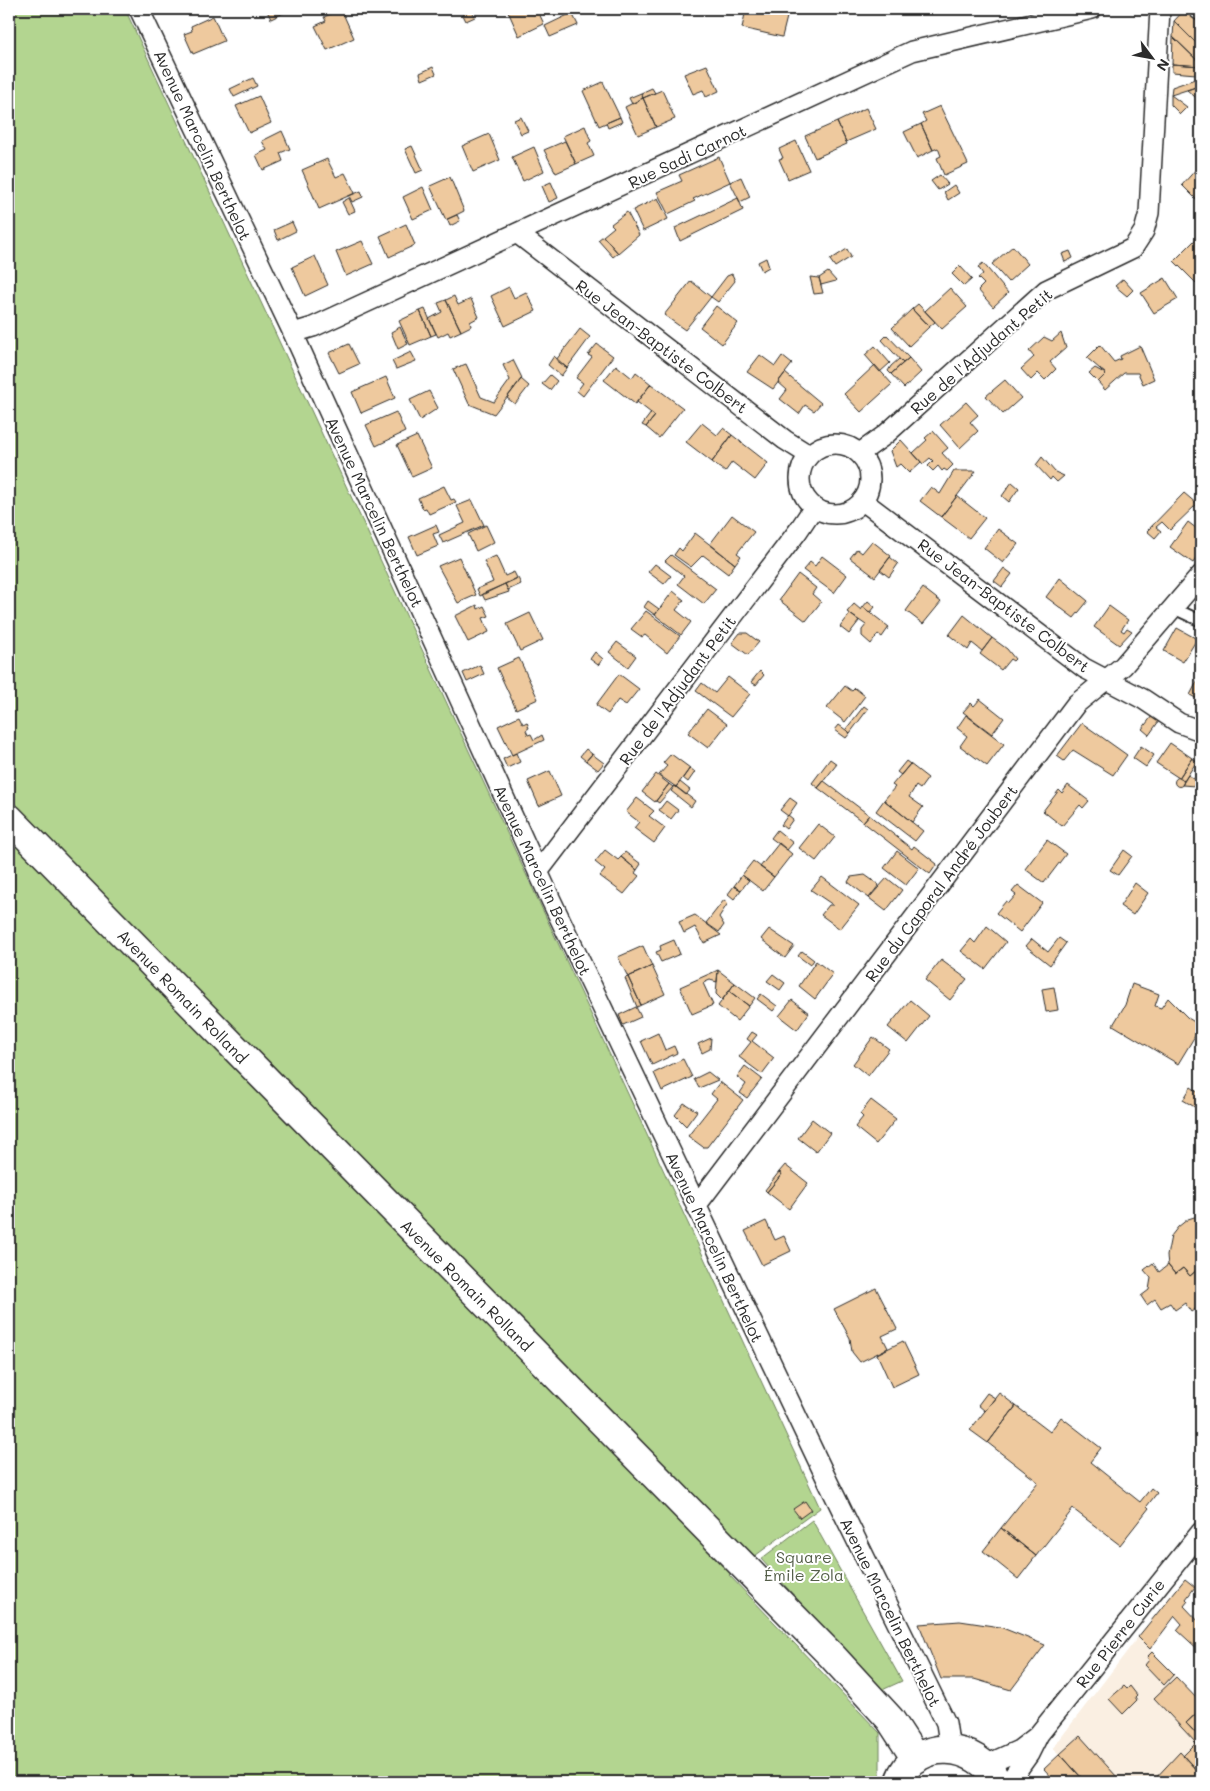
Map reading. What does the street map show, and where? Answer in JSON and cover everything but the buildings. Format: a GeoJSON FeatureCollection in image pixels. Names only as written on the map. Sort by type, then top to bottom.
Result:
{"type":"FeatureCollection","features":[{"type":"Feature","properties":{"kind":"main road","name":"Avenue Romain Rolland"},"geometry":{"type":"LineString","coordinates":[[9,818],[832,1656],[890,1719],[916,1759]]}},
{"type":"Feature","properties":{"kind":"main road"},"geometry":{"type":"LineString","coordinates":[[899,1782],[907,1768],[916,1759],[938,1750],[950,1749],[970,1754],[991,1774]]}},
{"type":"Feature","properties":{"kind":"street","name":"Avenue Marcelin Berthelot"},"geometry":{"type":"LineString","coordinates":[[140,9],[293,333],[538,872],[829,1484],[946,1723],[950,1749]]}},
{"type":"Feature","properties":{"kind":"street","name":"Rue Sadi Carnot"},"geometry":{"type":"LineString","coordinates":[[293,333],[313,327],[518,234],[912,51],[1092,9]]}},
{"type":"Feature","properties":{"kind":"street","name":"Rue de l'Adjudant Petit"},"geometry":{"type":"LineString","coordinates":[[860,453],[885,435],[1046,290],[1133,248],[1144,231],[1149,213],[1160,9]]}},
{"type":"Feature","properties":{"kind":"street","name":"Rue Jean-Baptiste Colbert"},"geometry":{"type":"LineString","coordinates":[[518,234],[785,440],[809,454]]}},
{"type":"Feature","properties":{"kind":"street"},"geometry":{"type":"LineString","coordinates":[[828,444],[840,444],[860,453],[870,471],[868,492],[863,500],[845,513],[834,514],[814,507],[806,499],[801,488],[800,476],[803,464],[809,454],[828,444]]}},
{"type":"Feature","properties":{"kind":"street","name":"Rue Jean-Baptiste Colbert"},"geometry":{"type":"LineString","coordinates":[[863,500],[1084,668],[1108,679],[1179,723],[1201,731]]}},
{"type":"Feature","properties":{"kind":"street","name":"Rue de l'Adjudant Petit"},"geometry":{"type":"LineString","coordinates":[[538,872],[792,539],[814,507]]}},
{"type":"Feature","properties":{"kind":"street","name":"Rue du Caporal André Joubert"},"geometry":{"type":"LineString","coordinates":[[696,1206],[1076,704],[1123,666],[1201,576]]}},
{"type":"Feature","properties":{"kind":"street","name":"Rue Pierre Curie"},"geometry":{"type":"LineString","coordinates":[[991,1774],[1039,1734],[1201,1532]]}},
{"type":"Feature","properties":{"kind":"street","name":"Rue Pierre Curie"},"geometry":{"type":"LineString","coordinates":[[1009,1782],[1030,1754],[1039,1734]]}},
{"type":"Feature","properties":{"kind":"lane"},"geometry":{"type":"LineString","coordinates":[[1173,608],[1201,621]]}},
{"type":"Feature","properties":{"kind":"shaded area"},"geometry":{"type":"Polygon","coordinates":[[[1138,1637],[1201,1703],[1201,1782],[1085,1782],[1053,1748],[1138,1637]]]}},
{"type":"Feature","properties":{"kind":"green space"},"geometry":{"type":"Polygon","coordinates":[[[9,9],[125,9],[820,1508],[729,1575],[880,1733],[880,1782],[9,1782],[9,9]]]}},
{"type":"Feature","properties":{"kind":"green space","name":"Square Émile Zola"},"geometry":{"type":"Polygon","coordinates":[[[812,1520],[902,1681],[880,1691],[761,1559],[812,1520]]]}}]}
